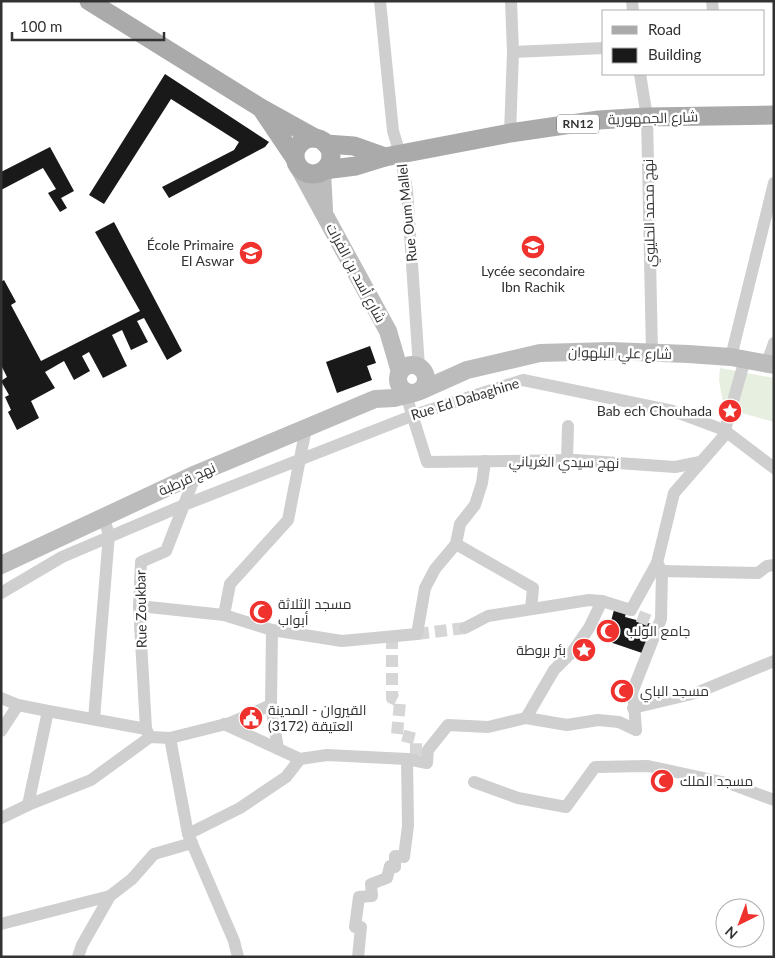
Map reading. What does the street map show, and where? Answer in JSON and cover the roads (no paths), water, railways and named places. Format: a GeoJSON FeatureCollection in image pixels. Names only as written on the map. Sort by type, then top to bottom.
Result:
{"type":"FeatureCollection","features":[{"type":"Feature","properties":{"kind":"main road"},"geometry":{"type":"LineString","coordinates":[[89,1],[261,108],[321,141],[331,155],[323,171],[312,174],[307,173],[297,162],[261,108]]}},
{"type":"Feature","properties":{"kind":"main road","name":"شارع الجمهورية"},"geometry":{"type":"LineString","coordinates":[[323,171],[356,166],[393,156],[510,133],[599,120],[647,117],[774,115]]}},
{"type":"Feature","properties":{"kind":"main road"},"geometry":{"type":"LineString","coordinates":[[297,162],[295,152],[300,142],[310,138],[354,146],[393,156]]}},
{"type":"Feature","properties":{"kind":"street","name":"Rue Oum Mallel"},"geometry":{"type":"LineString","coordinates":[[380,1],[393,131],[393,156],[407,190],[411,370]]}},
{"type":"Feature","properties":{"kind":"street"},"geometry":{"type":"LineString","coordinates":[[510,133],[513,52],[512,1]]}},
{"type":"Feature","properties":{"kind":"street"},"geometry":{"type":"LineString","coordinates":[[513,52],[602,48]]}},
{"type":"Feature","properties":{"kind":"street","name":"نهج محمد الحليوي"},"geometry":{"type":"LineString","coordinates":[[640,75],[647,117],[652,352]]}},
{"type":"Feature","properties":{"kind":"street","name":"شارع أسد بن الفرات"},"geometry":{"type":"LineString","coordinates":[[297,162],[388,331],[402,349],[411,370]]}},
{"type":"Feature","properties":{"kind":"street"},"geometry":{"type":"LineString","coordinates":[[323,171],[325,215]]}},
{"type":"Feature","properties":{"kind":"street"},"geometry":{"type":"LineString","coordinates":[[224,724],[300,758],[327,755],[407,759],[427,763],[428,750],[448,725],[488,727],[526,718],[567,725],[598,720],[619,722],[636,730],[633,690],[661,619],[659,567],[674,493],[723,437],[774,183]]}},
{"type":"Feature","properties":{"kind":"street"},"geometry":{"type":"LineString","coordinates":[[770,364],[774,343]]}},
{"type":"Feature","properties":{"kind":"street","name":"شارع علي البلهوان"},"geometry":{"type":"LineString","coordinates":[[467,370],[540,353],[610,351],[738,358],[770,364]]}},
{"type":"Feature","properties":{"kind":"street"},"geometry":{"type":"LineString","coordinates":[[375,399],[411,370],[467,370]]}},
{"type":"Feature","properties":{"kind":"street"},"geometry":{"type":"LineString","coordinates":[[411,370],[399,381],[404,390],[413,393]]}},
{"type":"Feature","properties":{"kind":"street"},"geometry":{"type":"LineString","coordinates":[[411,370],[425,373],[426,383],[413,393]]}},
{"type":"Feature","properties":{"kind":"street"},"geometry":{"type":"LineString","coordinates":[[375,399],[394,398],[413,393],[467,370]]}},
{"type":"Feature","properties":{"kind":"street","name":"Rue Ed Dabaghine"},"geometry":{"type":"LineString","coordinates":[[1,593],[62,556],[184,506],[414,415],[523,380],[673,411],[724,430],[774,468]]}},
{"type":"Feature","properties":{"kind":"street"},"geometry":{"type":"LineString","coordinates":[[413,393],[414,415]]}},
{"type":"Feature","properties":{"kind":"street","name":"نهج قرطبة"},"geometry":{"type":"LineString","coordinates":[[1,565],[196,474],[375,399]]}},
{"type":"Feature","properties":{"kind":"street","name":"نهج سيدي الغرياني"},"geometry":{"type":"LineString","coordinates":[[414,415],[427,462],[567,460],[675,467],[700,462]]}},
{"type":"Feature","properties":{"kind":"street"},"geometry":{"type":"LineString","coordinates":[[567,460],[568,426]]}},
{"type":"Feature","properties":{"kind":"street"},"geometry":{"type":"LineString","coordinates":[[224,615],[230,584],[288,520],[306,428]]}},
{"type":"Feature","properties":{"kind":"street"},"geometry":{"type":"LineString","coordinates":[[139,606],[224,615],[272,630],[342,642],[417,634],[425,588],[435,569],[456,544],[460,524],[475,505],[482,483],[485,461]]}},
{"type":"Feature","properties":{"kind":"street","name":"Rue Zoukbar"},"geometry":{"type":"LineString","coordinates":[[148,733],[139,606],[141,562],[166,551],[196,474]]}},
{"type":"Feature","properties":{"kind":"street"},"geometry":{"type":"LineString","coordinates":[[94,719],[110,534],[103,517]]}},
{"type":"Feature","properties":{"kind":"street"},"geometry":{"type":"LineString","coordinates":[[456,544],[533,588],[531,609]]}},
{"type":"Feature","properties":{"kind":"street"},"geometry":{"type":"LineString","coordinates":[[659,567],[758,573],[767,566],[774,565]]}},
{"type":"Feature","properties":{"kind":"street"},"geometry":{"type":"LineString","coordinates":[[465,628],[488,616],[589,600],[602,601],[635,613],[659,567]]}},
{"type":"Feature","properties":{"kind":"street"},"geometry":{"type":"LineString","coordinates":[[526,718],[554,670],[573,651],[589,628],[602,601]]}},
{"type":"Feature","properties":{"kind":"street"},"geometry":{"type":"LineString","coordinates":[[272,630],[271,705],[278,749]]}},
{"type":"Feature","properties":{"kind":"street"},"geometry":{"type":"LineString","coordinates":[[633,708],[696,694],[774,661]]}},
{"type":"Feature","properties":{"kind":"street"},"geometry":{"type":"LineString","coordinates":[[1,698],[18,705],[94,719],[170,738],[224,724],[271,705]]}},
{"type":"Feature","properties":{"kind":"street"},"geometry":{"type":"LineString","coordinates":[[1,731],[18,705]]}},
{"type":"Feature","properties":{"kind":"street"},"geometry":{"type":"LineString","coordinates":[[28,804],[48,711]]}},
{"type":"Feature","properties":{"kind":"street"},"geometry":{"type":"LineString","coordinates":[[2,819],[28,804],[91,780],[148,733]]}},
{"type":"Feature","properties":{"kind":"street"},"geometry":{"type":"LineString","coordinates":[[170,738],[190,839],[234,940],[238,957]]}},
{"type":"Feature","properties":{"kind":"street"},"geometry":{"type":"LineString","coordinates":[[78,957],[82,945],[110,896],[132,879],[154,854],[190,839],[248,803],[286,776],[300,758]]}},
{"type":"Feature","properties":{"kind":"street"},"geometry":{"type":"LineString","coordinates":[[358,957],[361,927],[355,926],[359,897],[372,896],[371,884],[387,878],[390,866],[395,866],[395,856],[404,856],[408,826],[407,759]]}},
{"type":"Feature","properties":{"kind":"street"},"geometry":{"type":"LineString","coordinates":[[474,782],[518,798],[566,807],[595,767],[648,766],[731,784],[774,800]]}},
{"type":"Feature","properties":{"kind":"street"},"geometry":{"type":"LineString","coordinates":[[1,924],[110,896]]}},
{"type":"Feature","properties":{"kind":"tunnel"},"geometry":{"type":"LineString","coordinates":[[638,616],[659,624]]}},
{"type":"Feature","properties":{"kind":"tunnel"},"geometry":{"type":"LineString","coordinates":[[417,634],[465,628]]}},
{"type":"Feature","properties":{"kind":"tunnel"},"geometry":{"type":"LineString","coordinates":[[392,637],[392,698],[400,702],[397,734],[416,739],[416,761]]}},
{"type":"Feature","properties":{"kind":"place","name":"Lycée secondaire Ibn Rachik"},"geometry":{"type":"Point","coordinates":[533,247]}},
{"type":"Feature","properties":{"kind":"place","name":"École Primaire El Aswar"},"geometry":{"type":"Point","coordinates":[251,253]}},
{"type":"Feature","properties":{"kind":"place","name":"Bab ech Chouhada"},"geometry":{"type":"Point","coordinates":[730,411]}},
{"type":"Feature","properties":{"kind":"place","name":"مسجد الثلاثة أبواب"},"geometry":{"type":"Point","coordinates":[261,612]}},
{"type":"Feature","properties":{"kind":"place","name":"جامع الولب"},"geometry":{"type":"Point","coordinates":[608,631]}},
{"type":"Feature","properties":{"kind":"place","name":"بئر بروطة"},"geometry":{"type":"Point","coordinates":[584,650]}},
{"type":"Feature","properties":{"kind":"place","name":"مسجد الباي"},"geometry":{"type":"Point","coordinates":[622,691]}},
{"type":"Feature","properties":{"kind":"place","name":"القيروان - المدينة العتيقة (3172)"},"geometry":{"type":"Point","coordinates":[251,718]}},
{"type":"Feature","properties":{"kind":"place","name":"مسجد الملك"},"geometry":{"type":"Point","coordinates":[662,781]}}]}
